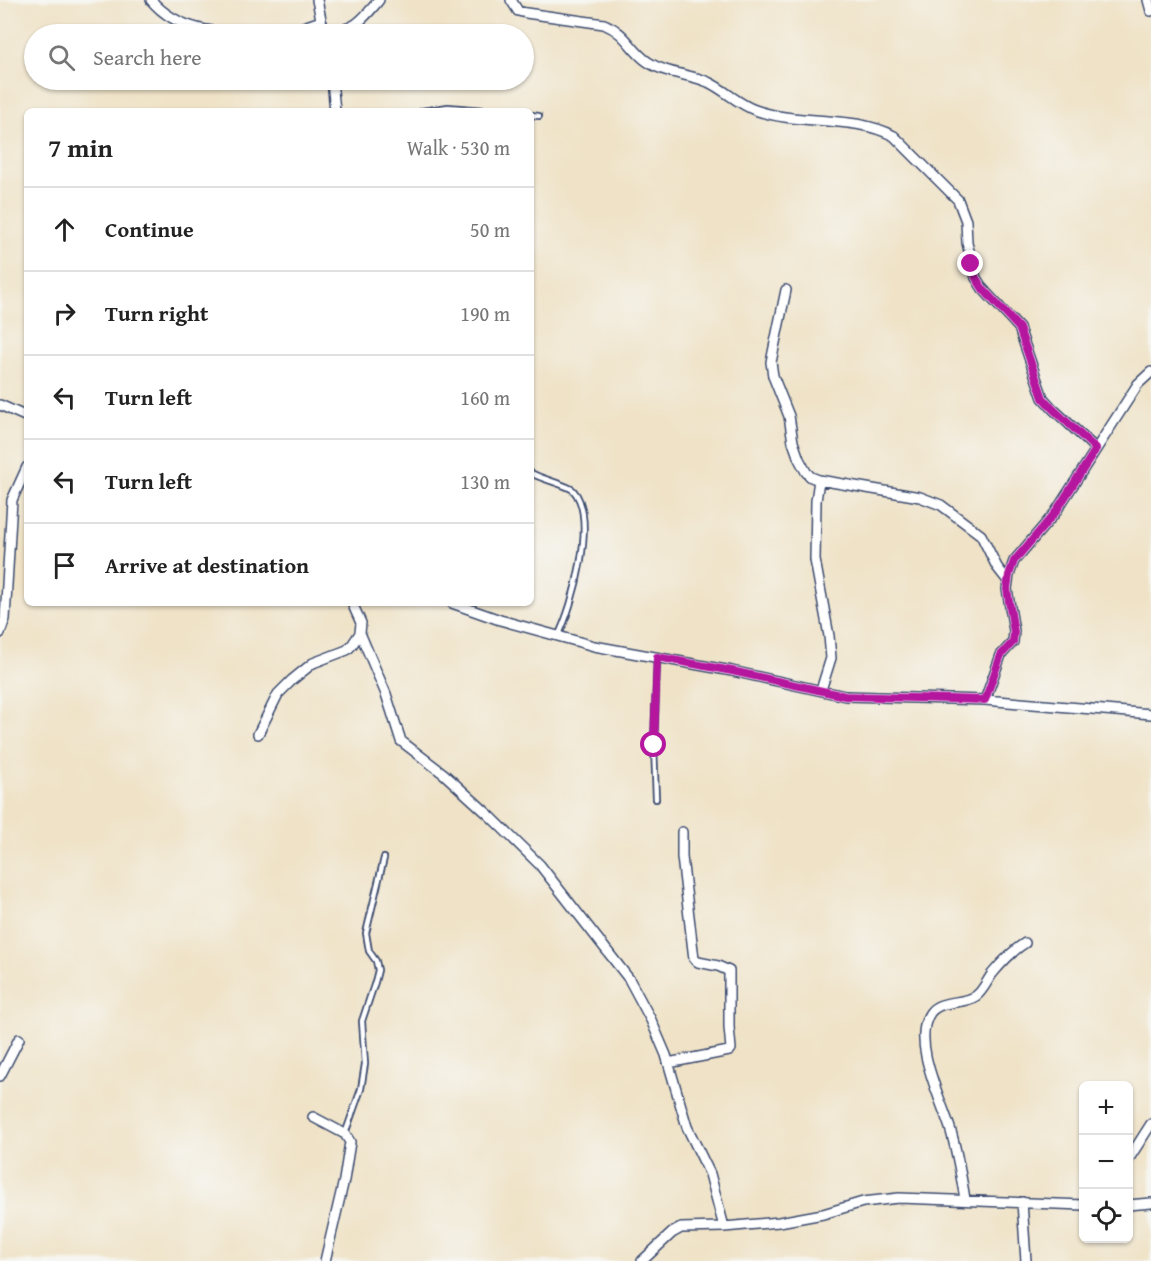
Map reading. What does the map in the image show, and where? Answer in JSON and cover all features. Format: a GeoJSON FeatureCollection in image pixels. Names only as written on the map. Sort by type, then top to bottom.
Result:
{"type":"FeatureCollection","features":[{"type":"Feature","properties":{"kind":"street"},"geometry":{"type":"LineString","coordinates":[[150,0],[174,21],[183,24]]}},
{"type":"Feature","properties":{"kind":"street"},"geometry":{"type":"LineString","coordinates":[[317,0],[322,24]]}},
{"type":"Feature","properties":{"kind":"street"},"geometry":{"type":"LineString","coordinates":[[356,24],[379,0]]}},
{"type":"Feature","properties":{"kind":"street"},"geometry":{"type":"LineString","coordinates":[[511,0],[518,11],[604,24],[624,36],[646,62],[708,82],[756,111],[789,118],[863,125],[894,136],[958,200],[966,221],[967,243],[976,278],[983,289],[1019,328],[1043,398],[1096,449]]}},
{"type":"Feature","properties":{"kind":"street"},"geometry":{"type":"LineString","coordinates":[[1148,0],[1151,11]]}},
{"type":"Feature","properties":{"kind":"street"},"geometry":{"type":"LineString","coordinates":[[312,24],[321,21]]}},
{"type":"Feature","properties":{"kind":"street"},"geometry":{"type":"LineString","coordinates":[[333,90],[334,108]]}},
{"type":"Feature","properties":{"kind":"street"},"geometry":{"type":"LineString","coordinates":[[786,290],[771,362],[789,416],[793,441],[806,472],[819,480],[921,497],[941,505],[981,535],[997,567],[1008,581]]}},
{"type":"Feature","properties":{"kind":"street"},"geometry":{"type":"LineString","coordinates":[[985,700],[1001,655],[1013,642],[1014,632],[1007,589],[1014,561],[1055,513],[1138,384],[1151,372]]}},
{"type":"Feature","properties":{"kind":"street"},"geometry":{"type":"LineString","coordinates":[[0,405],[24,416]]}},
{"type":"Feature","properties":{"kind":"street"},"geometry":{"type":"LineString","coordinates":[[0,633],[5,619],[12,500],[24,474]]}},
{"type":"Feature","properties":{"kind":"street"},"geometry":{"type":"LineString","coordinates":[[819,480],[816,501],[815,560],[831,658],[820,690]]}},
{"type":"Feature","properties":{"kind":"street"},"geometry":{"type":"LineString","coordinates":[[353,606],[361,623],[360,633],[386,694],[401,741],[452,781],[540,865],[629,979],[651,1020],[668,1063],[687,1127],[710,1174],[724,1227]]}},
{"type":"Feature","properties":{"kind":"street"},"geometry":{"type":"LineString","coordinates":[[460,606],[500,620],[594,646],[845,696],[985,700],[1151,714]]}},
{"type":"Feature","properties":{"kind":"street"},"geometry":{"type":"LineString","coordinates":[[258,734],[278,694],[292,680],[313,663],[347,650],[360,633]]}},
{"type":"Feature","properties":{"kind":"street"},"geometry":{"type":"LineString","coordinates":[[668,1063],[731,1049],[729,971],[694,959],[682,857],[682,832]]}},
{"type":"Feature","properties":{"kind":"street"},"geometry":{"type":"LineString","coordinates":[[965,1199],[950,1127],[942,1108],[926,1051],[925,1026],[930,1013],[937,1007],[969,1000],[978,995],[1005,959],[1025,943]]}},
{"type":"Feature","properties":{"kind":"street"},"geometry":{"type":"LineString","coordinates":[[0,1076],[19,1039]]}},
{"type":"Feature","properties":{"kind":"street"},"geometry":{"type":"LineString","coordinates":[[313,1117],[345,1134],[350,1142],[344,1180],[325,1261]]}},
{"type":"Feature","properties":{"kind":"street"},"geometry":{"type":"LineString","coordinates":[[1133,1152],[1151,1124]]}},
{"type":"Feature","properties":{"kind":"street"},"geometry":{"type":"LineString","coordinates":[[642,1261],[672,1233],[681,1228],[779,1222],[823,1214],[863,1202],[898,1198],[1079,1205]]}},
{"type":"Feature","properties":{"kind":"street"},"geometry":{"type":"LineString","coordinates":[[1022,1202],[1023,1251],[1026,1261]]}},
{"type":"Feature","properties":{"kind":"street"},"geometry":{"type":"LineString","coordinates":[[1133,1205],[1151,1203]]}},
{"type":"Feature","properties":{"kind":"lane"},"geometry":{"type":"LineString","coordinates":[[442,108],[460,108]]}},
{"type":"Feature","properties":{"kind":"lane"},"geometry":{"type":"LineString","coordinates":[[534,115],[539,116]]}},
{"type":"Feature","properties":{"kind":"lane"},"geometry":{"type":"LineString","coordinates":[[534,474],[571,488],[578,497],[583,513],[578,582],[566,620],[558,636]]}},
{"type":"Feature","properties":{"kind":"lane"},"geometry":{"type":"LineString","coordinates":[[656,799],[654,745],[657,657]]}},
{"type":"Feature","properties":{"kind":"lane"},"geometry":{"type":"LineString","coordinates":[[345,1134],[361,1089],[366,1064],[362,1021],[378,970],[376,961],[369,951],[366,933],[384,858]]}},
{"type":"Feature","properties":{"kind":"route"},"geometry":{"type":"LineString","coordinates":[[654,745],[657,657],[845,696],[985,700],[1001,655],[1013,642],[1014,632],[1007,589],[1014,561],[1055,513],[1096,449],[1043,398],[1019,328],[983,289],[971,264]]}}]}
